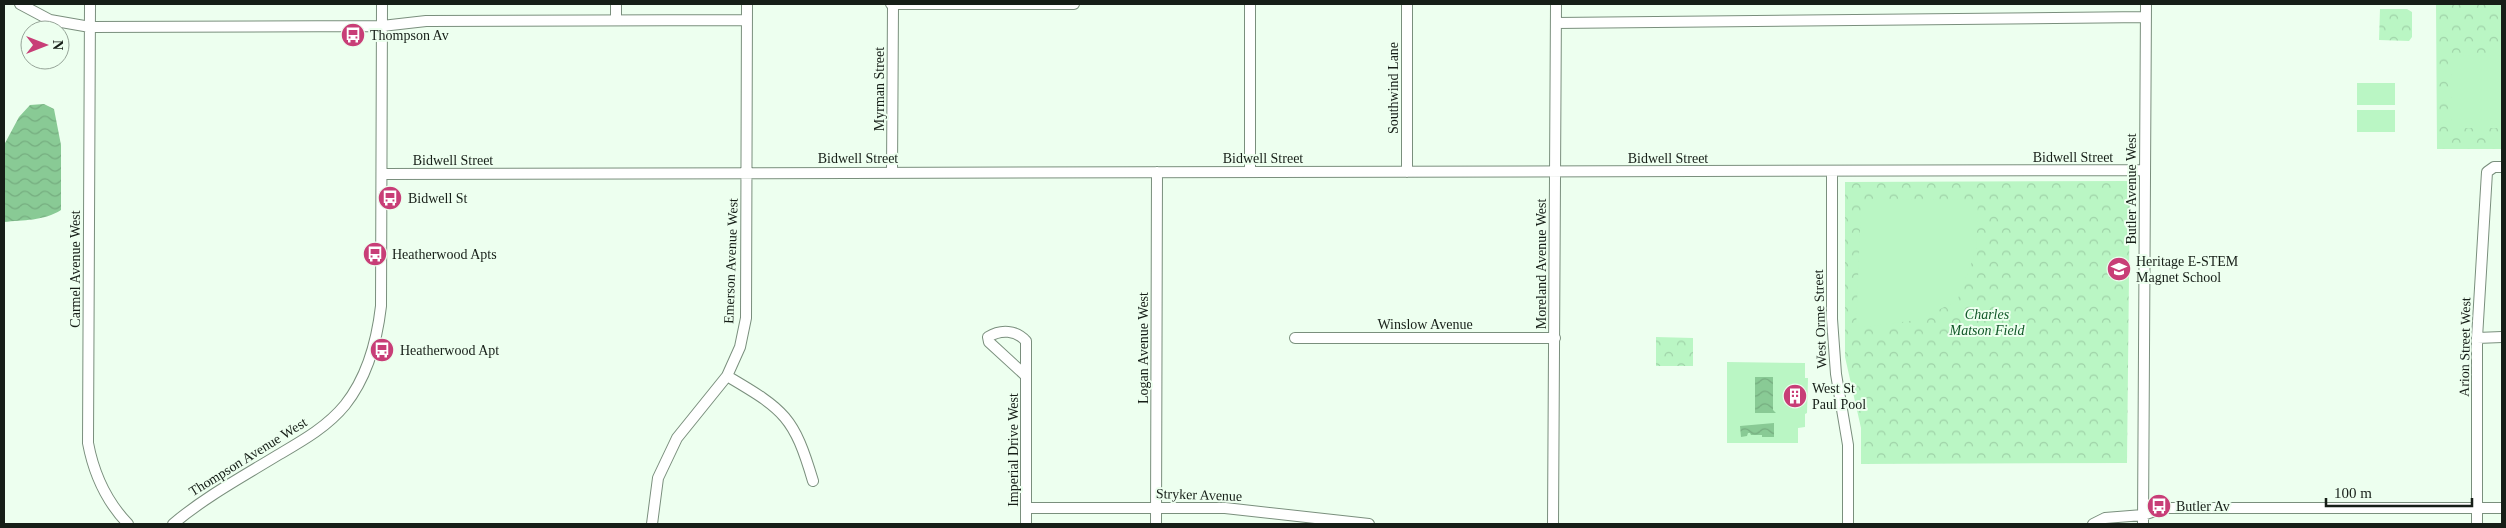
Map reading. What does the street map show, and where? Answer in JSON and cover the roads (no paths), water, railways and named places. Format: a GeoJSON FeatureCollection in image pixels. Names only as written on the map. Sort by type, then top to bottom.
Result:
{"type":"FeatureCollection","features":[{"type":"Feature","properties":{"kind":"street"},"geometry":{"type":"LineString","coordinates":[[20,4],[50,20],[90,27],[382,26],[426,21],[747,20]]}},
{"type":"Feature","properties":{"kind":"street","name":"Carmel Avenue West"},"geometry":{"type":"LineString","coordinates":[[90,4],[88,444],[98,480],[110,502],[128,524]]}},
{"type":"Feature","properties":{"kind":"street","name":"Thompson Avenue West"},"geometry":{"type":"LineString","coordinates":[[173,524],[193,507],[319,430],[345,405],[362,376],[377,338],[381,306],[382,4]]}},
{"type":"Feature","properties":{"kind":"street"},"geometry":{"type":"LineString","coordinates":[[616,4],[616,20]]}},
{"type":"Feature","properties":{"kind":"street","name":"Emerson Avenue West"},"geometry":{"type":"LineString","coordinates":[[652,524],[658,478],[677,438],[727,376],[740,347],[746,318],[747,4]]}},
{"type":"Feature","properties":{"kind":"street"},"geometry":{"type":"LineString","coordinates":[[892,4],[1074,4]]}},
{"type":"Feature","properties":{"kind":"street","name":"Myrman Street"},"geometry":{"type":"LineString","coordinates":[[892,4],[892,172]]}},
{"type":"Feature","properties":{"kind":"street"},"geometry":{"type":"LineString","coordinates":[[1250,4],[1250,172]]}},
{"type":"Feature","properties":{"kind":"street","name":"Southwind Lane"},"geometry":{"type":"LineString","coordinates":[[1407,4],[1407,172]]}},
{"type":"Feature","properties":{"kind":"street","name":"Moreland Avenue West"},"geometry":{"type":"LineString","coordinates":[[1553,524],[1556,4]]}},
{"type":"Feature","properties":{"kind":"street","name":"Butler Avenue West"},"geometry":{"type":"LineString","coordinates":[[2143,520],[2146,4]]}},
{"type":"Feature","properties":{"kind":"street"},"geometry":{"type":"LineString","coordinates":[[1556,23],[2146,17]]}},
{"type":"Feature","properties":{"kind":"street","name":"Arion Street West"},"geometry":{"type":"LineString","coordinates":[[2477,524],[2477,338],[2488,172],[2494,167],[2502,167]]}},
{"type":"Feature","properties":{"kind":"street","name":"Bidwell Street"},"geometry":{"type":"LineString","coordinates":[[382,174],[2145,170]]}},
{"type":"Feature","properties":{"kind":"street","name":"Logan Avenue West"},"geometry":{"type":"LineString","coordinates":[[1156,524],[1157,172]]}},
{"type":"Feature","properties":{"kind":"street","name":"West Orme Street"},"geometry":{"type":"LineString","coordinates":[[1832,172],[1832,319],[1836,374],[1848,445],[1848,524]]}},
{"type":"Feature","properties":{"kind":"street","name":"Imperial Drive West"},"geometry":{"type":"LineString","coordinates":[[1026,376],[989,342],[988,337],[994,333],[1020,334],[1026,341],[1026,376],[1026,524]]}},
{"type":"Feature","properties":{"kind":"street"},"geometry":{"type":"LineString","coordinates":[[2477,338],[2502,337]]}},
{"type":"Feature","properties":{"kind":"street","name":"Winslow Avenue"},"geometry":{"type":"LineString","coordinates":[[1295,338],[1555,338]]}},
{"type":"Feature","properties":{"kind":"street"},"geometry":{"type":"LineString","coordinates":[[727,376],[766,399],[787,418],[802,443],[813,481]]}},
{"type":"Feature","properties":{"kind":"street","name":"Stryker Avenue"},"geometry":{"type":"LineString","coordinates":[[1026,508],[1225,508],[1369,524]]}},
{"type":"Feature","properties":{"kind":"street"},"geometry":{"type":"LineString","coordinates":[[2093,524],[2105,518],[2143,520],[2164,508],[2502,508]]}},
{"type":"Feature","properties":{"kind":"water"},"geometry":{"type":"Polygon","coordinates":[[[44,104],[54,109],[61,145],[61,210],[41,218],[4,222],[4,145],[19,117],[30,105],[44,104]]]}},
{"type":"Feature","properties":{"kind":"water"},"geometry":{"type":"Polygon","coordinates":[[[1755,377],[1773,377],[1773,410],[1776,413],[1755,413],[1755,377]]]}},
{"type":"Feature","properties":{"kind":"water"},"geometry":{"type":"Polygon","coordinates":[[[1774,423],[1774,437],[1762,437],[1762,435],[1751,435],[1748,433],[1747,436],[1741,437],[1740,426],[1774,423]]]}},
{"type":"Feature","properties":{"kind":"place","name":"Thompson Av"},"geometry":{"type":"Point","coordinates":[353,35]}},
{"type":"Feature","properties":{"kind":"place","name":"Bidwell St"},"geometry":{"type":"Point","coordinates":[390,198]}},
{"type":"Feature","properties":{"kind":"place","name":"Heatherwood Apts"},"geometry":{"type":"Point","coordinates":[375,254]}},
{"type":"Feature","properties":{"kind":"place","name":"Heritage E-STEM Magnet School"},"geometry":{"type":"Point","coordinates":[2119,269]}},
{"type":"Feature","properties":{"kind":"place","name":"Heatherwood Apt"},"geometry":{"type":"Point","coordinates":[382,350]}},
{"type":"Feature","properties":{"kind":"place","name":"West St Paul Pool"},"geometry":{"type":"Point","coordinates":[1795,396]}},
{"type":"Feature","properties":{"kind":"place","name":"Butler Av"},"geometry":{"type":"Point","coordinates":[2159,506]}},
{"type":"Feature","properties":{"kind":"park label","name":"Charles Matson Field"},"geometry":{"type":"Point","coordinates":[1987,322]}}]}
